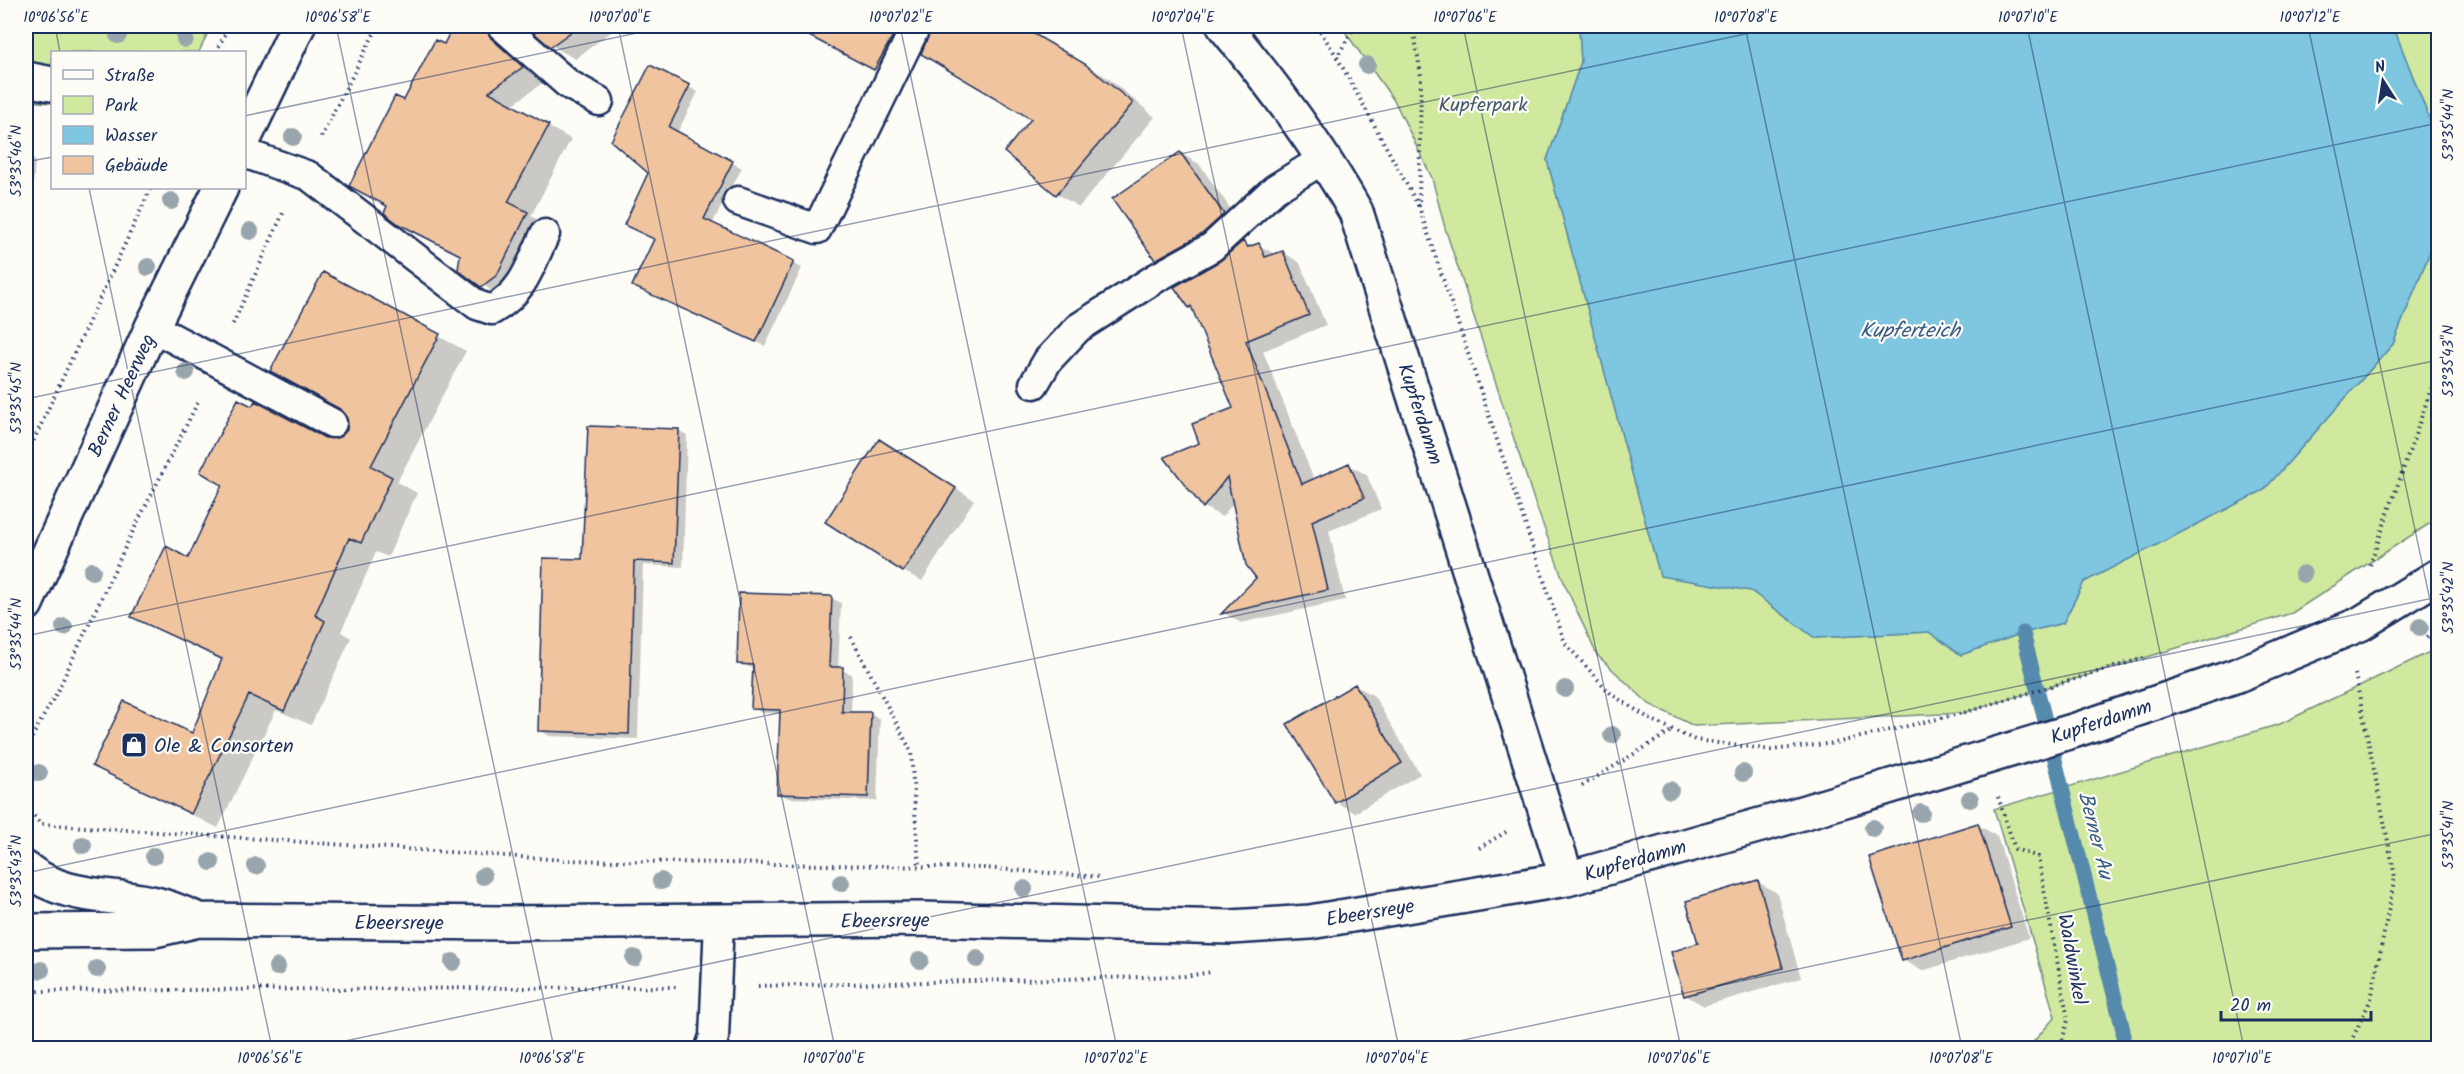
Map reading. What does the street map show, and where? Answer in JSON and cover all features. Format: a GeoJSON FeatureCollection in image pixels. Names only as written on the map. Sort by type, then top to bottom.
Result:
{"type":"FeatureCollection","features":[{"type":"Feature","properties":{"kind":"street"},"geometry":{"type":"LineString","coordinates":[[246,135],[298,26]]}},
{"type":"Feature","properties":{"kind":"street","name":"Kupferdamm"},"geometry":{"type":"LineString","coordinates":[[1224,26],[1271,83],[1325,158],[1356,212],[1567,879],[1782,819],[2076,730],[2235,676],[2360,624],[2439,576]]}},
{"type":"Feature","properties":{"kind":"street"},"geometry":{"type":"LineString","coordinates":[[26,79],[51,84]]}},
{"type":"Feature","properties":{"kind":"street","name":"Berner Heerweg"},"geometry":{"type":"LineString","coordinates":[[26,604],[152,327],[221,189]]}},
{"type":"Feature","properties":{"kind":"street","name":"Ebeersreye"},"geometry":{"type":"LineString","coordinates":[[26,869],[37,877],[74,893],[152,903],[199,920]]}},
{"type":"Feature","properties":{"kind":"street","name":"Ebeersreye"},"geometry":{"type":"LineString","coordinates":[[26,931],[155,930],[199,920],[718,922],[921,919],[1231,927],[1310,922],[1567,879]]}},
{"type":"Feature","properties":{"kind":"lane"},"geometry":{"type":"LineString","coordinates":[[502,26],[568,84],[599,101]]}},
{"type":"Feature","properties":{"kind":"lane"},"geometry":{"type":"LineString","coordinates":[[738,201],[817,229],[916,26]]}},
{"type":"Feature","properties":{"kind":"lane"},"geometry":{"type":"LineString","coordinates":[[246,154],[309,176],[477,305],[492,310],[510,300],[523,283],[545,234]]}},
{"type":"Feature","properties":{"kind":"lane"},"geometry":{"type":"LineString","coordinates":[[1034,384],[1048,360],[1078,328],[1156,278],[1212,247],[1275,189],[1325,158]]}},
{"type":"Feature","properties":{"kind":"lane"},"geometry":{"type":"LineString","coordinates":[[152,327],[332,423]]}},
{"type":"Feature","properties":{"kind":"lane"},"geometry":{"type":"LineString","coordinates":[[710,1048],[714,1037],[718,922]]}},
{"type":"Feature","properties":{"kind":"path"},"geometry":{"type":"LineString","coordinates":[[216,51],[229,26]]}},
{"type":"Feature","properties":{"kind":"path"},"geometry":{"type":"LineString","coordinates":[[1317,26],[1337,57],[1419,207],[1565,643],[1611,694],[1650,719],[1695,740],[1771,750],[1835,743],[1963,713],[2062,683]]}},
{"type":"Feature","properties":{"kind":"path"},"geometry":{"type":"LineString","coordinates":[[1337,57],[1355,26]]}},
{"type":"Feature","properties":{"kind":"path"},"geometry":{"type":"LineString","coordinates":[[1413,26],[1421,76],[1419,207]]}},
{"type":"Feature","properties":{"kind":"path"},"geometry":{"type":"LineString","coordinates":[[26,457],[151,189]]}},
{"type":"Feature","properties":{"kind":"path"},"geometry":{"type":"LineString","coordinates":[[2367,575],[2439,369]]}},
{"type":"Feature","properties":{"kind":"path"},"geometry":{"type":"LineString","coordinates":[[850,637],[911,751],[919,867]]}},
{"type":"Feature","properties":{"kind":"path"},"geometry":{"type":"LineString","coordinates":[[2348,1048],[2371,999],[2395,877],[2355,668]]}},
{"type":"Feature","properties":{"kind":"path","name":"Waldwinkel"},"geometry":{"type":"LineString","coordinates":[[1996,790],[2015,849],[2038,857],[2068,1020],[2060,1048]]}},
{"type":"Feature","properties":{"kind":"path"},"geometry":{"type":"LineString","coordinates":[[26,807],[42,824],[564,860],[985,868],[1101,878]]}},
{"type":"Feature","properties":{"kind":"green space"},"geometry":{"type":"Polygon","coordinates":[[[26,26],[211,26],[199,51],[51,51],[51,103],[26,101],[26,26]]]}},
{"type":"Feature","properties":{"kind":"green space","name":"Kupferpark"},"geometry":{"type":"Polygon","coordinates":[[[1341,26],[1579,26],[1581,62],[1547,160],[1660,575],[1751,591],[1815,638],[1929,632],[1961,655],[2023,633],[2063,623],[2084,582],[2264,490],[2393,344],[2433,244],[2433,128],[2393,26],[2438,26],[2438,518],[2292,613],[1963,713],[1694,726],[1649,704],[1597,655],[1565,585],[1534,500],[1445,228],[1432,178],[1395,102],[1341,26]]]}},
{"type":"Feature","properties":{"kind":"green space"},"geometry":{"type":"Polygon","coordinates":[[[2438,648],[2438,1048],[2028,1048],[2055,1017],[1994,809],[2280,724],[2438,648]]]}},
{"type":"Feature","properties":{"kind":"water","name":"Kupferteich"},"geometry":{"type":"Polygon","coordinates":[[[1579,26],[2393,26],[2433,128],[2433,244],[2393,344],[2264,490],[2084,582],[2063,623],[2023,633],[1961,655],[1929,632],[1815,638],[1751,591],[1660,576],[1547,160],[1581,62],[1579,26]]]}},
{"type":"Feature","properties":{"kind":"building"},"geometry":{"type":"Polygon","coordinates":[[[453,26],[486,26],[491,38],[523,67],[489,92],[549,125],[508,202],[528,212],[497,275],[481,287],[458,270],[460,255],[397,223],[384,213],[387,206],[349,186],[395,96],[404,100],[435,40],[444,44],[453,26]]]}},
{"type":"Feature","properties":{"kind":"building"},"geometry":{"type":"Polygon","coordinates":[[[526,26],[579,26],[550,47],[526,26]]]}},
{"type":"Feature","properties":{"kind":"building"},"geometry":{"type":"Polygon","coordinates":[[[790,26],[898,26],[874,70],[790,26]]]}},
{"type":"Feature","properties":{"kind":"building"},"geometry":{"type":"Polygon","coordinates":[[[932,26],[1021,26],[1085,64],[1133,103],[1056,195],[1004,152],[1031,119],[921,54],[932,26]]]}},
{"type":"Feature","properties":{"kind":"building"},"geometry":{"type":"Polygon","coordinates":[[[650,65],[690,85],[669,127],[733,161],[704,219],[794,261],[756,342],[632,286],[654,239],[624,225],[648,173],[611,141],[650,65]]]}},
{"type":"Feature","properties":{"kind":"building"},"geometry":{"type":"Polygon","coordinates":[[[1180,152],[1224,214],[1202,234],[1155,260],[1112,199],[1180,152]]]}},
{"type":"Feature","properties":{"kind":"building"},"geometry":{"type":"Polygon","coordinates":[[[1243,241],[1248,247],[1259,243],[1265,257],[1283,251],[1309,315],[1246,341],[1302,484],[1349,463],[1364,498],[1312,521],[1328,590],[1221,614],[1256,578],[1246,565],[1227,477],[1203,508],[1164,457],[1199,443],[1192,424],[1233,408],[1191,306],[1189,308],[1174,287],[1220,261],[1243,241]]]}},
{"type":"Feature","properties":{"kind":"building"},"geometry":{"type":"Polygon","coordinates":[[[323,272],[440,334],[371,466],[392,477],[361,543],[349,538],[315,615],[325,621],[284,711],[249,695],[191,814],[92,766],[124,701],[192,733],[222,659],[131,617],[166,546],[188,558],[222,485],[200,472],[238,399],[252,406],[255,401],[325,438],[340,437],[347,430],[346,415],[340,409],[270,371],[323,272]]]}},
{"type":"Feature","properties":{"kind":"building"},"geometry":{"type":"Polygon","coordinates":[[[588,426],[679,429],[674,563],[634,561],[629,734],[538,731],[543,558],[582,559],[588,426]]]}},
{"type":"Feature","properties":{"kind":"building"},"geometry":{"type":"Polygon","coordinates":[[[879,439],[956,488],[903,572],[825,522],[879,439]]]}},
{"type":"Feature","properties":{"kind":"building"},"geometry":{"type":"Polygon","coordinates":[[[739,593],[832,596],[829,667],[843,667],[842,712],[871,712],[868,797],[777,794],[780,710],[751,709],[753,665],[737,664],[739,593]]]}},
{"type":"Feature","properties":{"kind":"building"},"geometry":{"type":"Polygon","coordinates":[[[1355,684],[1402,763],[1335,803],[1287,724],[1355,684]]]}},
{"type":"Feature","properties":{"kind":"building"},"geometry":{"type":"Polygon","coordinates":[[[1978,823],[2011,927],[1902,961],[1869,857],[1978,823]]]}},
{"type":"Feature","properties":{"kind":"building"},"geometry":{"type":"Polygon","coordinates":[[[1758,880],[1783,968],[1684,996],[1671,952],[1698,943],[1686,901],[1758,880]]]}},
{"type":"Feature","properties":{"kind":"waterway","name":"Berner Au"},"geometry":{"type":"LineString","coordinates":[[2023,633],[2123,1030],[2123,1048]]}},
{"type":"Feature","properties":{"kind":"place","name":"Ole & Consorten"},"geometry":{"type":"Point","coordinates":[134,745]}}]}
